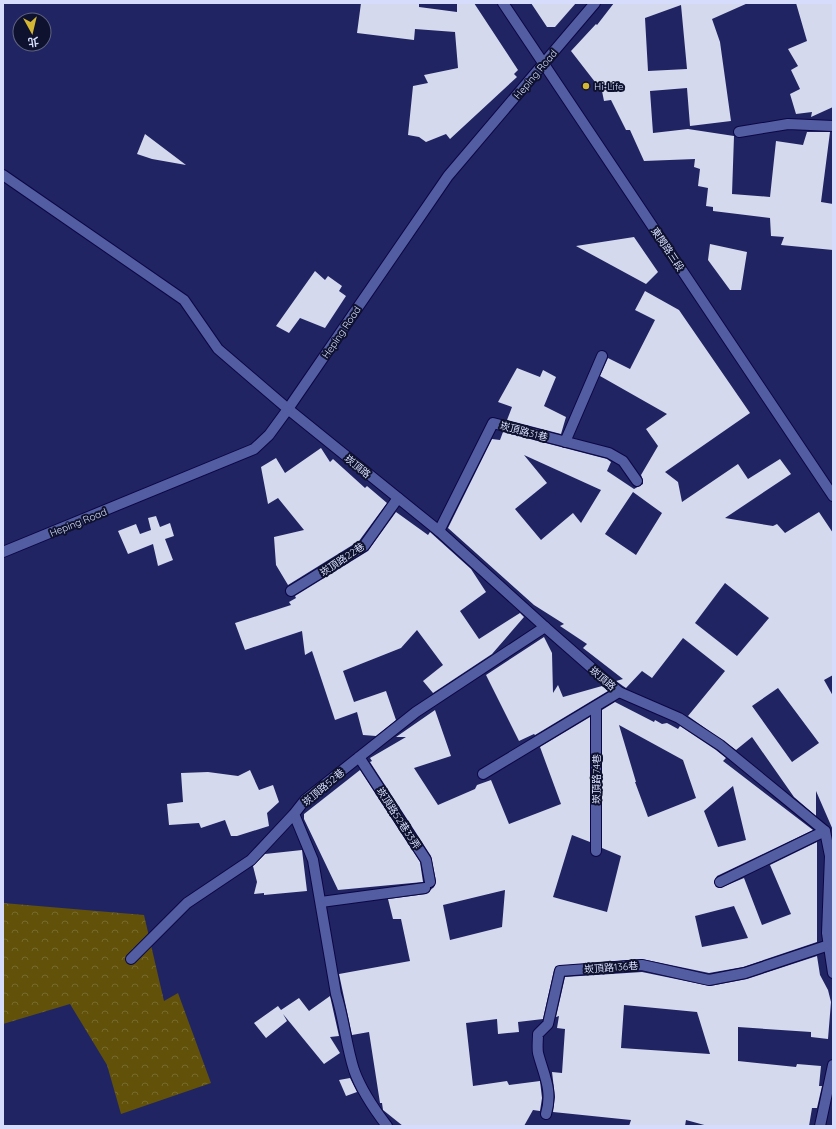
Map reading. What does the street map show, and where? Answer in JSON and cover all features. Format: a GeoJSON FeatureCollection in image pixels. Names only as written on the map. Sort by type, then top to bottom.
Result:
{"type":"FeatureCollection","features":[{"type":"Feature","properties":{"kind":"street","name":"東閔路三段"},"geometry":{"type":"LineString","coordinates":[[503,3],[833,496]]}},
{"type":"Feature","properties":{"kind":"street","name":"Heping Road"},"geometry":{"type":"LineString","coordinates":[[3,552],[254,449],[269,435],[288,409],[448,176],[595,3]]}},
{"type":"Feature","properties":{"kind":"street"},"geometry":{"type":"LineString","coordinates":[[739,132],[788,124],[833,126]]}},
{"type":"Feature","properties":{"kind":"street","name":"崁頂路"},"geometry":{"type":"LineString","coordinates":[[3,175],[184,300],[218,348],[288,409],[439,531],[619,692],[679,718],[720,745],[825,831]]}},
{"type":"Feature","properties":{"kind":"street"},"geometry":{"type":"LineString","coordinates":[[565,442],[602,356]]}},
{"type":"Feature","properties":{"kind":"street","name":"崁頂路31巷"},"geometry":{"type":"LineString","coordinates":[[439,531],[493,423],[609,453],[623,461],[637,481]]}},
{"type":"Feature","properties":{"kind":"street","name":"崁頂路22巷"},"geometry":{"type":"LineString","coordinates":[[291,591],[364,546],[398,498]]}},
{"type":"Feature","properties":{"kind":"street","name":"崁頂路52巷"},"geometry":{"type":"LineString","coordinates":[[387,1126],[375,1110],[354,1070],[342,1013],[336,994],[313,860],[294,814],[305,800],[416,712],[545,627]]}},
{"type":"Feature","properties":{"kind":"street"},"geometry":{"type":"LineString","coordinates":[[483,774],[619,692]]}},
{"type":"Feature","properties":{"kind":"street","name":"崁頂路74巷"},"geometry":{"type":"LineString","coordinates":[[596,706],[596,852]]}},
{"type":"Feature","properties":{"kind":"street","name":"崁頂路52巷33弄"},"geometry":{"type":"LineString","coordinates":[[320,902],[427,885],[426,860],[359,757]]}},
{"type":"Feature","properties":{"kind":"street"},"geometry":{"type":"LineString","coordinates":[[131,958],[187,903],[251,860],[294,814]]}},
{"type":"Feature","properties":{"kind":"street"},"geometry":{"type":"LineString","coordinates":[[720,882],[825,831],[830,856],[827,933],[833,973]]}},
{"type":"Feature","properties":{"kind":"street","name":"崁頂路136巷"},"geometry":{"type":"LineString","coordinates":[[546,1114],[550,1100],[549,1087],[538,1051],[538,1034],[548,1024],[560,971],[642,965],[709,980],[745,973],[829,945]]}},
{"type":"Feature","properties":{"kind":"street"},"geometry":{"type":"LineString","coordinates":[[820,1126],[833,1065]]}},
{"type":"Feature","properties":{"kind":"green space"},"geometry":{"type":"Polygon","coordinates":[[[3,903],[144,915],[164,1001],[178,993],[211,1083],[121,1114],[107,1065],[70,1004],[3,1024],[3,903]]]}},
{"type":"Feature","properties":{"kind":"building"},"geometry":{"type":"Polygon","coordinates":[[[361,3],[419,3],[419,7],[457,12],[457,3],[474,3],[518,70],[514,74],[517,77],[450,139],[446,134],[426,142],[419,137],[408,135],[413,86],[428,83],[424,75],[458,68],[455,32],[415,29],[414,40],[357,33],[361,3]]]}},
{"type":"Feature","properties":{"kind":"building"},"geometry":{"type":"Polygon","coordinates":[[[531,3],[576,3],[555,27],[547,27],[531,3]]]}},
{"type":"Feature","properties":{"kind":"building"},"geometry":{"type":"Polygon","coordinates":[[[614,3],[748,3],[712,19],[720,42],[731,121],[690,126],[687,88],[650,91],[653,133],[688,129],[734,136],[732,194],[770,197],[776,141],[803,145],[807,132],[830,132],[821,202],[833,204],[833,250],[781,245],[784,237],[771,236],[770,218],[713,211],[713,207],[706,206],[708,188],[698,186],[700,169],[694,167],[695,159],[644,161],[630,130],[626,130],[611,100],[604,101],[602,91],[571,51],[596,24],[597,25],[614,3]],[[681,5],[645,18],[648,71],[687,69],[681,5]]]}},
{"type":"Feature","properties":{"kind":"building"},"geometry":{"type":"Polygon","coordinates":[[[796,3],[833,3],[833,107],[811,117],[812,112],[796,114],[790,94],[800,89],[791,70],[798,66],[788,49],[807,41],[796,3]]]}},
{"type":"Feature","properties":{"kind":"building"},"geometry":{"type":"Polygon","coordinates":[[[145,134],[186,165],[152,159],[137,154],[145,134]]]}},
{"type":"Feature","properties":{"kind":"building"},"geometry":{"type":"Polygon","coordinates":[[[634,237],[658,272],[646,284],[576,246],[634,237]]]}},
{"type":"Feature","properties":{"kind":"building"},"geometry":{"type":"Polygon","coordinates":[[[710,244],[747,252],[741,290],[730,290],[708,260],[710,244]]]}},
{"type":"Feature","properties":{"kind":"building"},"geometry":{"type":"Polygon","coordinates":[[[315,271],[325,280],[328,276],[342,286],[339,291],[346,296],[325,328],[300,318],[289,333],[276,326],[315,271]]]}},
{"type":"Feature","properties":{"kind":"building"},"geometry":{"type":"Polygon","coordinates":[[[645,291],[679,310],[750,413],[665,472],[678,482],[682,502],[738,464],[748,479],[780,459],[791,474],[725,518],[773,526],[777,524],[785,533],[819,512],[833,533],[833,675],[824,680],[833,696],[833,830],[816,791],[816,816],[794,797],[752,737],[736,750],[688,716],[725,671],[683,638],[652,678],[642,671],[626,688],[616,681],[623,679],[583,648],[587,644],[560,626],[564,624],[534,605],[448,528],[492,439],[500,440],[503,432],[607,459],[611,462],[607,471],[634,489],[643,484],[641,475],[658,446],[646,429],[667,414],[600,376],[608,358],[630,369],[655,320],[635,310],[645,291]],[[524,455],[547,483],[515,509],[541,540],[573,513],[581,523],[601,490],[524,455]],[[633,492],[605,534],[636,555],[662,513],[633,492]],[[725,583],[695,623],[737,656],[769,618],[725,583]],[[778,688],[752,706],[792,762],[819,743],[778,688]]]}},
{"type":"Feature","properties":{"kind":"building"},"geometry":{"type":"Polygon","coordinates":[[[517,368],[540,377],[543,370],[556,377],[544,406],[566,417],[561,434],[507,420],[512,407],[498,402],[517,368]]]}},
{"type":"Feature","properties":{"kind":"building"},"geometry":{"type":"Polygon","coordinates":[[[321,448],[330,462],[333,459],[365,488],[367,486],[387,503],[359,541],[288,585],[276,565],[274,537],[304,530],[278,498],[268,504],[261,467],[276,458],[285,473],[321,448]]]}},
{"type":"Feature","properties":{"kind":"building"},"geometry":{"type":"Polygon","coordinates":[[[396,512],[428,535],[430,532],[471,569],[486,592],[460,611],[479,639],[520,613],[524,617],[492,654],[433,693],[423,681],[443,665],[417,630],[401,648],[343,671],[354,702],[386,691],[396,720],[376,736],[363,735],[357,712],[335,720],[312,651],[305,655],[302,631],[245,650],[235,623],[291,605],[289,602],[296,598],[295,596],[368,551],[396,512]]]}},
{"type":"Feature","properties":{"kind":"building"},"geometry":{"type":"Polygon","coordinates":[[[156,516],[160,527],[170,523],[174,536],[165,539],[173,560],[158,566],[153,544],[128,554],[118,531],[136,524],[140,534],[151,530],[148,518],[156,516]]]}},
{"type":"Feature","properties":{"kind":"building"},"geometry":{"type":"Polygon","coordinates":[[[544,637],[552,653],[553,693],[558,685],[563,697],[602,686],[608,691],[535,735],[534,734],[519,741],[486,675],[544,637]]]}},
{"type":"Feature","properties":{"kind":"building"},"geometry":{"type":"Polygon","coordinates":[[[615,702],[654,722],[655,720],[662,724],[667,723],[678,729],[680,726],[716,750],[726,758],[723,761],[813,830],[717,876],[714,882],[716,887],[720,888],[744,878],[762,925],[791,914],[770,865],[817,842],[817,942],[743,967],[709,973],[642,959],[556,966],[543,1019],[518,1022],[519,1032],[498,1034],[497,1019],[466,1023],[473,1086],[507,1081],[509,1085],[540,1081],[542,1098],[540,1111],[533,1110],[524,1126],[403,1126],[383,1110],[382,1103],[380,1103],[369,1032],[352,1035],[339,974],[410,961],[401,919],[393,919],[388,899],[426,894],[434,887],[436,881],[431,856],[370,762],[372,761],[370,758],[406,737],[396,737],[435,710],[451,756],[414,768],[438,805],[475,789],[477,785],[491,780],[509,824],[561,804],[540,747],[590,717],[590,842],[572,835],[553,897],[607,912],[621,856],[602,848],[602,710],[615,702]],[[619,725],[648,817],[696,798],[683,760],[619,725]],[[733,786],[704,811],[718,847],[746,840],[733,786]],[[505,890],[443,905],[450,940],[502,927],[505,890]],[[734,906],[695,916],[702,947],[748,938],[734,906]]]}},
{"type":"Feature","properties":{"kind":"building"},"geometry":{"type":"Polygon","coordinates":[[[250,770],[259,790],[273,785],[279,802],[267,813],[269,826],[237,836],[231,836],[225,820],[201,828],[199,823],[169,825],[167,804],[183,802],[181,773],[208,772],[238,776],[250,770]]]}},
{"type":"Feature","properties":{"kind":"building"},"geometry":{"type":"Polygon","coordinates":[[[360,770],[420,862],[423,882],[338,890],[304,819],[304,814],[360,770]]]}},
{"type":"Feature","properties":{"kind":"building"},"geometry":{"type":"Polygon","coordinates":[[[302,850],[307,891],[264,895],[264,893],[254,894],[257,882],[253,866],[265,854],[302,850]]]}},
{"type":"Feature","properties":{"kind":"building"},"geometry":{"type":"Polygon","coordinates":[[[817,956],[820,975],[828,990],[831,1002],[828,1039],[811,1037],[811,1032],[738,1027],[738,1061],[796,1067],[797,1064],[821,1066],[819,1086],[822,1086],[817,1108],[812,1108],[809,1126],[708,1126],[686,1120],[685,1126],[629,1126],[631,1120],[553,1112],[555,1097],[552,1072],[562,1073],[565,1029],[557,1028],[559,1016],[556,1017],[565,977],[642,972],[710,986],[747,979],[817,956]],[[624,1005],[621,1048],[710,1054],[697,1012],[624,1005]]]}},
{"type":"Feature","properties":{"kind":"building"},"geometry":{"type":"Polygon","coordinates":[[[330,996],[339,1036],[330,1037],[340,1053],[324,1064],[283,1014],[287,1021],[266,1038],[254,1023],[278,1006],[281,1010],[299,998],[309,1011],[330,996]]]}},
{"type":"Feature","properties":{"kind":"building"},"geometry":{"type":"Polygon","coordinates":[[[350,1078],[357,1092],[346,1096],[339,1080],[350,1078]]]}},
{"type":"Feature","properties":{"kind":"place","name":"Hi-Life"},"geometry":{"type":"Point","coordinates":[586,86]}}]}
